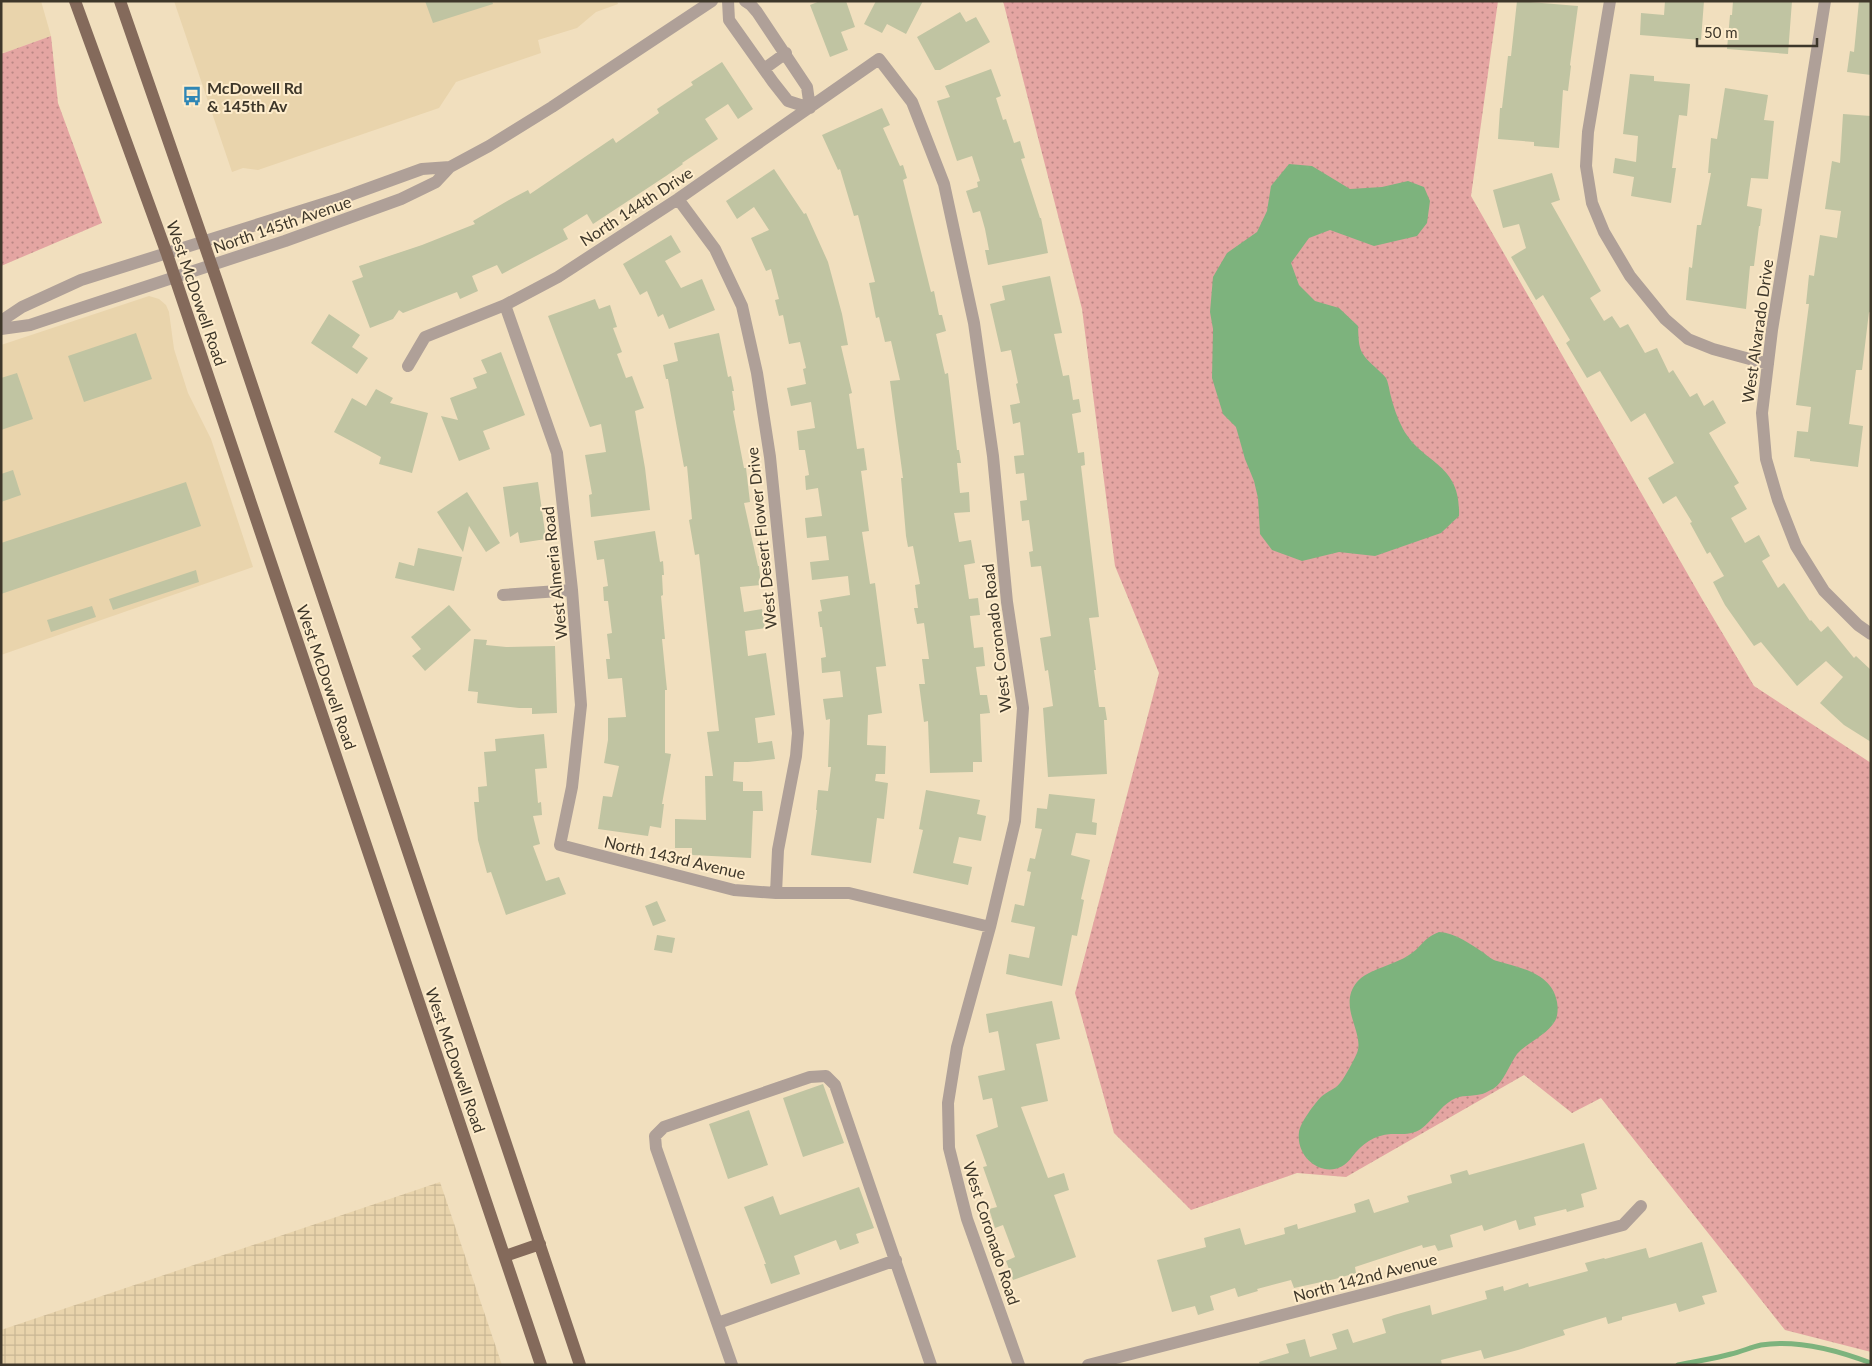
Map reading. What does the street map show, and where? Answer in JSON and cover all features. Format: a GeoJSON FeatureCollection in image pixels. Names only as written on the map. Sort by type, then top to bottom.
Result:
{"type":"FeatureCollection","features":[{"type":"Feature","properties":{"kind":"main road","name":"West McDowell Road"},"geometry":{"type":"LineString","coordinates":[[75,1],[167,254],[541,1365]]}},
{"type":"Feature","properties":{"kind":"main road","name":"West McDowell Road"},"geometry":{"type":"LineString","coordinates":[[120,1],[203,242],[580,1365]]}},
{"type":"Feature","properties":{"kind":"main road"},"geometry":{"type":"LineString","coordinates":[[505,1256],[540,1244]]}},
{"type":"Feature","properties":{"kind":"street","name":"North 145th Avenue"},"geometry":{"type":"LineString","coordinates":[[1,329],[30,325],[175,278],[401,199],[436,182],[450,167],[490,146],[552,107],[712,1]]}},
{"type":"Feature","properties":{"kind":"street"},"geometry":{"type":"LineString","coordinates":[[728,1],[730,20],[788,101],[810,108],[807,87],[757,12],[744,1]]}},
{"type":"Feature","properties":{"kind":"street"},"geometry":{"type":"LineString","coordinates":[[1610,1],[1588,132],[1586,166],[1592,203],[1604,232],[1630,276],[1665,319],[1688,339],[1713,349],[1768,364]]}},
{"type":"Feature","properties":{"kind":"street","name":"West Alvarado Drive"},"geometry":{"type":"LineString","coordinates":[[1825,1],[1772,330],[1762,413],[1766,459],[1778,500],[1796,546],[1824,591],[1858,625],[1871,634]]}},
{"type":"Feature","properties":{"kind":"street"},"geometry":{"type":"LineString","coordinates":[[764,69],[786,53]]}},
{"type":"Feature","properties":{"kind":"street","name":"North 144th Drive"},"geometry":{"type":"LineString","coordinates":[[408,366],[425,337],[505,305],[558,276],[678,199],[879,59]]}},
{"type":"Feature","properties":{"kind":"street","name":"West Coronado Road"},"geometry":{"type":"LineString","coordinates":[[879,59],[912,102],[944,184],[974,323],[993,456],[1008,602],[1023,708],[1015,821],[990,927],[957,1047],[948,1103],[949,1148],[967,1219],[1019,1365]]}},
{"type":"Feature","properties":{"kind":"street","name":"North 145th Avenue"},"geometry":{"type":"LineString","coordinates":[[1,321],[22,307],[82,280],[385,183],[422,169],[450,167]]}},
{"type":"Feature","properties":{"kind":"street","name":"West Desert Flower Drive"},"geometry":{"type":"LineString","coordinates":[[678,199],[715,249],[742,306],[770,456],[798,733],[796,756],[778,850],[776,893]]}},
{"type":"Feature","properties":{"kind":"street","name":"West Almeria Road"},"geometry":{"type":"LineString","coordinates":[[505,305],[558,453],[572,590],[581,705],[572,787],[560,845]]}},
{"type":"Feature","properties":{"kind":"street"},"geometry":{"type":"LineString","coordinates":[[503,596],[572,590]]}},
{"type":"Feature","properties":{"kind":"street","name":"North 143rd Avenue"},"geometry":{"type":"LineString","coordinates":[[560,845],[734,890],[776,893],[849,894],[990,927]]}},
{"type":"Feature","properties":{"kind":"street"},"geometry":{"type":"LineString","coordinates":[[732,1365],[656,1148],[655,1136],[664,1127],[810,1077],[826,1076],[835,1085],[931,1365]]}},
{"type":"Feature","properties":{"kind":"street","name":"North 142nd Avenue"},"geometry":{"type":"LineString","coordinates":[[1088,1365],[1623,1225],[1641,1206]]}},
{"type":"Feature","properties":{"kind":"street"},"geometry":{"type":"LineString","coordinates":[[718,1323],[896,1260]]}},
{"type":"Feature","properties":{"kind":"shaded area"},"geometry":{"type":"Polygon","coordinates":[[[1,1],[41,1],[51,36],[1,54],[1,1]]]}},
{"type":"Feature","properties":{"kind":"shaded area"},"geometry":{"type":"Polygon","coordinates":[[[174,1],[617,1],[618,4],[596,12],[577,28],[538,40],[541,53],[456,82],[439,108],[258,170],[243,168],[232,172],[174,1]]]}},
{"type":"Feature","properties":{"kind":"shaded area"},"geometry":{"type":"Polygon","coordinates":[[[1003,1],[1498,1],[1471,196],[1702,599],[1754,686],[1871,763],[1871,1352],[1785,1330],[1601,1098],[1572,1113],[1524,1075],[1346,1177],[1297,1173],[1191,1210],[1114,1133],[1075,993],[1159,673],[1115,566],[1082,309],[1003,1]]]}},
{"type":"Feature","properties":{"kind":"shaded area"},"geometry":{"type":"Polygon","coordinates":[[[51,36],[58,103],[102,223],[1,266],[1,54],[51,36]]]}},
{"type":"Feature","properties":{"kind":"shaded area"},"geometry":{"type":"Polygon","coordinates":[[[1289,164],[1312,166],[1350,189],[1382,187],[1408,181],[1424,187],[1430,201],[1427,223],[1417,236],[1374,246],[1330,230],[1309,238],[1291,263],[1299,285],[1315,301],[1339,308],[1358,326],[1360,349],[1365,357],[1386,378],[1395,411],[1403,429],[1411,441],[1447,474],[1454,485],[1458,498],[1459,516],[1441,533],[1375,556],[1339,552],[1302,561],[1272,550],[1260,534],[1258,498],[1236,427],[1223,414],[1212,378],[1213,329],[1210,312],[1213,277],[1227,253],[1257,232],[1267,211],[1271,186],[1289,164]]]}},
{"type":"Feature","properties":{"kind":"shaded area"},"geometry":{"type":"Polygon","coordinates":[[[149,296],[159,299],[166,305],[169,312],[174,349],[188,393],[211,439],[253,567],[1,655],[1,345],[149,296]]]}},
{"type":"Feature","properties":{"kind":"shaded area"},"geometry":{"type":"Polygon","coordinates":[[[1439,932],[1457,937],[1493,960],[1525,969],[1542,978],[1554,992],[1558,1012],[1555,1021],[1552,1026],[1517,1054],[1503,1078],[1493,1089],[1482,1094],[1459,1097],[1452,1100],[1418,1131],[1374,1138],[1360,1148],[1344,1165],[1335,1169],[1317,1166],[1309,1161],[1303,1153],[1299,1143],[1299,1132],[1318,1100],[1342,1081],[1357,1053],[1358,1037],[1350,1010],[1352,991],[1357,982],[1362,978],[1403,958],[1413,952],[1429,937],[1439,932]]]}},
{"type":"Feature","properties":{"kind":"shaded area"},"geometry":{"type":"Polygon","coordinates":[[[440,1182],[502,1365],[1,1365],[1,1330],[440,1182]]]}},
{"type":"Feature","properties":{"kind":"building"},"geometry":{"type":"Polygon","coordinates":[[[425,1],[492,1],[493,4],[433,23],[425,1]]]}},
{"type":"Feature","properties":{"kind":"building"},"geometry":{"type":"Polygon","coordinates":[[[820,1],[846,1],[855,27],[841,32],[848,50],[830,57],[810,5],[820,1]]]}},
{"type":"Feature","properties":{"kind":"building"},"geometry":{"type":"Polygon","coordinates":[[[876,1],[923,1],[906,34],[887,24],[882,33],[864,24],[876,1]]]}},
{"type":"Feature","properties":{"kind":"building"},"geometry":{"type":"Polygon","coordinates":[[[1517,1],[1578,6],[1568,91],[1563,90],[1559,148],[1534,146],[1534,142],[1498,139],[1500,108],[1502,108],[1508,56],[1511,56],[1517,1]]]}},
{"type":"Feature","properties":{"kind":"building"},"geometry":{"type":"Polygon","coordinates":[[[1665,1],[1704,1],[1701,40],[1640,35],[1641,13],[1664,15],[1665,1]]]}},
{"type":"Feature","properties":{"kind":"building"},"geometry":{"type":"Polygon","coordinates":[[[1733,1],[1792,1],[1788,54],[1727,49],[1733,1]]]}},
{"type":"Feature","properties":{"kind":"building"},"geometry":{"type":"Polygon","coordinates":[[[1859,1],[1871,1],[1871,75],[1847,72],[1850,51],[1854,52],[1859,1]]]}},
{"type":"Feature","properties":{"kind":"building"},"geometry":{"type":"Polygon","coordinates":[[[960,12],[966,22],[976,17],[990,42],[940,70],[935,70],[917,37],[960,12]]]}},
{"type":"Feature","properties":{"kind":"building"},"geometry":{"type":"Polygon","coordinates":[[[722,62],[753,109],[738,119],[728,104],[705,119],[718,139],[593,224],[587,214],[563,229],[568,239],[502,274],[497,265],[472,276],[478,291],[460,299],[457,292],[403,313],[399,310],[393,319],[370,328],[352,281],[363,277],[359,266],[422,245],[475,224],[473,221],[509,200],[528,190],[530,194],[613,138],[616,143],[659,113],[657,109],[693,85],[691,82],[722,62]]]}},
{"type":"Feature","properties":{"kind":"building"},"geometry":{"type":"Polygon","coordinates":[[[991,69],[1001,96],[996,98],[1003,120],[1006,119],[1014,143],[1020,141],[1025,158],[1021,159],[1041,218],[1048,253],[988,265],[985,250],[989,250],[980,211],[973,213],[966,191],[978,187],[977,182],[980,181],[972,156],[957,161],[937,101],[950,97],[945,86],[991,69]]]}},
{"type":"Feature","properties":{"kind":"building"},"geometry":{"type":"Polygon","coordinates":[[[1630,74],[1654,76],[1654,81],[1690,84],[1687,116],[1679,115],[1672,168],[1676,168],[1671,203],[1631,196],[1634,177],[1613,173],[1615,158],[1636,162],[1638,136],[1623,134],[1630,74]]]}},
{"type":"Feature","properties":{"kind":"building"},"geometry":{"type":"Polygon","coordinates":[[[1725,88],[1768,95],[1764,120],[1774,121],[1768,179],[1751,178],[1747,206],[1762,209],[1754,266],[1750,266],[1746,309],[1686,300],[1689,267],[1692,268],[1697,225],[1701,225],[1711,173],[1708,173],[1711,138],[1717,139],[1725,88]]]}},
{"type":"Feature","properties":{"kind":"building"},"geometry":{"type":"Polygon","coordinates":[[[882,108],[890,125],[883,128],[900,166],[903,165],[907,178],[903,180],[931,292],[934,291],[939,315],[942,315],[946,331],[936,334],[945,374],[948,373],[957,450],[959,450],[961,463],[957,463],[960,493],[969,492],[970,512],[954,513],[959,542],[971,540],[975,563],[964,565],[969,599],[978,598],[980,615],[970,616],[974,648],[983,647],[985,666],[976,667],[980,695],[987,695],[990,713],[980,714],[982,762],[973,762],[973,772],[930,773],[928,721],[924,722],[919,684],[925,684],[922,659],[929,659],[924,623],[917,624],[914,608],[918,608],[915,585],[920,584],[913,546],[908,547],[906,536],[901,478],[903,478],[890,381],[900,380],[891,341],[885,342],[879,317],[876,318],[869,283],[875,282],[858,215],[854,216],[840,169],[838,170],[822,135],[882,108]]]}},
{"type":"Feature","properties":{"kind":"building"},"geometry":{"type":"Polygon","coordinates":[[[1843,114],[1871,116],[1871,313],[1869,312],[1862,370],[1856,370],[1849,424],[1863,426],[1858,467],[1794,457],[1797,431],[1808,432],[1811,407],[1796,405],[1809,304],[1806,304],[1809,275],[1814,276],[1820,235],[1837,238],[1841,211],[1825,209],[1832,161],[1840,163],[1843,114]]]}},
{"type":"Feature","properties":{"kind":"building"},"geometry":{"type":"Polygon","coordinates":[[[774,169],[804,214],[806,213],[828,262],[848,345],[841,346],[852,393],[849,394],[857,449],[864,448],[867,470],[861,471],[869,531],[862,532],[870,584],[875,583],[886,666],[876,667],[882,713],[868,715],[867,745],[886,746],[885,774],[876,774],[875,781],[888,783],[884,819],[877,818],[871,863],[811,855],[818,790],[828,791],[831,767],[828,767],[830,719],[826,720],[823,699],[843,697],[840,671],[822,673],[821,658],[826,657],[818,612],[822,611],[820,600],[850,595],[848,576],[812,580],[810,562],[829,560],[826,536],[807,538],[805,518],[822,516],[818,488],[806,490],[805,476],[809,475],[805,450],[799,450],[797,431],[815,428],[811,402],[791,406],[787,388],[806,384],[803,369],[806,368],[800,342],[789,344],[783,315],[779,316],[775,300],[779,299],[771,269],[766,271],[751,238],[769,230],[754,207],[737,219],[726,201],[774,169]]]}},
{"type":"Feature","properties":{"kind":"building"},"geometry":{"type":"Polygon","coordinates":[[[1552,173],[1560,200],[1551,203],[1601,291],[1590,298],[1604,321],[1612,316],[1620,328],[1628,324],[1645,353],[1657,348],[1669,373],[1673,370],[1690,397],[1697,393],[1704,406],[1713,400],[1726,423],[1709,433],[1739,483],[1734,486],[1747,509],[1731,518],[1745,543],[1759,535],[1770,556],[1762,561],[1778,588],[1784,583],[1810,621],[1821,632],[1828,626],[1854,658],[1856,656],[1871,670],[1871,742],[1844,725],[1820,703],[1843,677],[1826,661],[1797,686],[1761,642],[1754,646],[1725,605],[1713,582],[1724,576],[1710,552],[1707,554],[1690,523],[1692,522],[1676,496],[1663,504],[1648,478],[1674,463],[1645,413],[1631,422],[1600,371],[1587,378],[1566,343],[1570,340],[1543,295],[1536,300],[1511,257],[1526,248],[1519,224],[1503,228],[1493,190],[1552,173]]]}},
{"type":"Feature","properties":{"kind":"building"},"geometry":{"type":"Polygon","coordinates":[[[671,235],[681,252],[665,261],[681,288],[702,279],[715,310],[669,329],[663,314],[658,317],[647,291],[640,295],[623,264],[671,235]]]}},
{"type":"Feature","properties":{"kind":"building"},"geometry":{"type":"Polygon","coordinates":[[[1050,276],[1062,333],[1054,334],[1063,376],[1069,375],[1073,400],[1079,399],[1081,412],[1072,414],[1078,453],[1084,452],[1085,465],[1081,466],[1099,617],[1089,618],[1099,707],[1105,707],[1107,720],[1104,720],[1107,774],[1048,777],[1043,708],[1053,706],[1048,670],[1045,671],[1040,638],[1051,636],[1041,566],[1031,567],[1029,552],[1033,551],[1029,520],[1022,521],[1020,501],[1027,500],[1024,473],[1016,474],[1014,456],[1024,455],[1020,422],[1013,424],[1010,405],[1020,403],[1016,384],[1018,383],[1011,350],[1001,352],[990,304],[1005,300],[1002,286],[1050,276]]]}},
{"type":"Feature","properties":{"kind":"building"},"geometry":{"type":"Polygon","coordinates":[[[595,299],[599,309],[610,305],[617,327],[613,328],[622,352],[617,354],[626,378],[632,376],[644,408],[635,411],[650,510],[591,517],[589,495],[592,494],[585,455],[606,452],[601,424],[590,427],[548,316],[595,299]]]}},
{"type":"Feature","properties":{"kind":"building"},"geometry":{"type":"Polygon","coordinates":[[[329,314],[360,335],[352,347],[368,358],[357,374],[311,343],[329,314]]]}},
{"type":"Feature","properties":{"kind":"building"},"geometry":{"type":"Polygon","coordinates":[[[136,333],[152,379],[84,402],[68,356],[136,333]]]}},
{"type":"Feature","properties":{"kind":"building"},"geometry":{"type":"Polygon","coordinates":[[[719,333],[728,377],[731,376],[734,391],[732,391],[735,410],[733,411],[744,468],[746,468],[750,502],[744,503],[759,566],[761,585],[740,587],[744,612],[762,609],[765,628],[745,631],[748,656],[766,653],[775,715],[755,718],[758,743],[772,741],[775,759],[734,762],[733,781],[743,782],[743,791],[762,791],[763,811],[753,811],[751,858],[692,855],[692,848],[675,848],[675,819],[706,820],[705,776],[713,776],[707,732],[719,731],[699,554],[695,555],[689,520],[692,519],[687,466],[684,467],[668,379],[666,379],[663,365],[678,361],[674,343],[719,333]]]}},
{"type":"Feature","properties":{"kind":"building"},"geometry":{"type":"Polygon","coordinates":[[[501,352],[525,415],[483,431],[490,449],[459,461],[441,416],[458,420],[450,398],[477,388],[473,378],[487,373],[481,360],[501,352]]]}},
{"type":"Feature","properties":{"kind":"building"},"geometry":{"type":"Polygon","coordinates":[[[17,373],[33,419],[1,430],[1,378],[17,373]]]}},
{"type":"Feature","properties":{"kind":"building"},"geometry":{"type":"Polygon","coordinates":[[[376,389],[393,398],[390,403],[428,413],[412,473],[379,464],[381,457],[334,432],[352,398],[366,406],[376,389]]]}},
{"type":"Feature","properties":{"kind":"building"},"geometry":{"type":"Polygon","coordinates":[[[13,470],[21,495],[1,502],[1,474],[13,470]]]}},
{"type":"Feature","properties":{"kind":"building"},"geometry":{"type":"Polygon","coordinates":[[[186,482],[201,526],[1,594],[1,543],[186,482]]]}},
{"type":"Feature","properties":{"kind":"building"},"geometry":{"type":"Polygon","coordinates":[[[538,482],[546,539],[520,543],[518,532],[510,537],[503,487],[538,482]]]}},
{"type":"Feature","properties":{"kind":"building"},"geometry":{"type":"Polygon","coordinates":[[[467,492],[500,543],[486,552],[469,526],[463,552],[437,512],[467,492]]]}},
{"type":"Feature","properties":{"kind":"building"},"geometry":{"type":"Polygon","coordinates":[[[655,531],[660,562],[663,561],[664,575],[662,575],[663,595],[661,596],[665,639],[662,639],[667,690],[665,690],[665,753],[671,754],[662,804],[664,804],[661,828],[650,826],[648,836],[598,829],[603,796],[612,797],[619,766],[604,763],[608,740],[608,718],[626,717],[622,678],[608,679],[606,659],[610,659],[607,634],[612,633],[608,601],[604,601],[603,587],[608,586],[604,559],[597,560],[594,541],[655,531]]]}},
{"type":"Feature","properties":{"kind":"building"},"geometry":{"type":"Polygon","coordinates":[[[418,548],[462,557],[454,591],[395,578],[399,562],[414,566],[418,548]]]}},
{"type":"Feature","properties":{"kind":"building"},"geometry":{"type":"Polygon","coordinates":[[[196,570],[199,582],[113,610],[109,599],[196,570]]]}},
{"type":"Feature","properties":{"kind":"building"},"geometry":{"type":"Polygon","coordinates":[[[449,605],[471,630],[425,671],[412,656],[421,649],[411,637],[449,605]]]}},
{"type":"Feature","properties":{"kind":"building"},"geometry":{"type":"Polygon","coordinates":[[[92,606],[96,617],[51,632],[47,620],[92,606]]]}},
{"type":"Feature","properties":{"kind":"building"},"geometry":{"type":"Polygon","coordinates":[[[474,639],[487,640],[486,645],[506,647],[555,646],[557,713],[532,714],[532,708],[477,703],[478,692],[468,691],[474,639]]]}},
{"type":"Feature","properties":{"kind":"building"},"geometry":{"type":"Polygon","coordinates":[[[544,734],[547,768],[535,769],[538,803],[541,802],[542,815],[533,816],[540,844],[533,846],[546,881],[559,877],[566,894],[506,915],[491,872],[487,873],[478,840],[474,802],[479,802],[478,787],[487,786],[484,752],[496,751],[495,739],[544,734]]]}},
{"type":"Feature","properties":{"kind":"building"},"geometry":{"type":"Polygon","coordinates":[[[926,790],[980,800],[977,814],[986,816],[981,841],[959,837],[953,863],[972,867],[968,885],[913,873],[923,830],[919,829],[926,790]]]}},
{"type":"Feature","properties":{"kind":"building"},"geometry":{"type":"Polygon","coordinates":[[[1049,794],[1095,799],[1092,822],[1097,823],[1096,835],[1076,833],[1071,855],[1090,860],[1081,899],[1084,900],[1077,936],[1072,935],[1062,986],[1006,974],[1009,954],[1029,958],[1035,927],[1011,922],[1015,904],[1024,906],[1031,872],[1027,871],[1030,858],[1035,859],[1042,829],[1035,828],[1037,808],[1047,809],[1049,794]]]}},
{"type":"Feature","properties":{"kind":"building"},"geometry":{"type":"Polygon","coordinates":[[[657,901],[666,921],[653,926],[645,906],[657,901]]]}},
{"type":"Feature","properties":{"kind":"building"},"geometry":{"type":"Polygon","coordinates":[[[657,935],[675,938],[672,953],[654,950],[657,935]]]}},
{"type":"Feature","properties":{"kind":"building"},"geometry":{"type":"Polygon","coordinates":[[[1052,1001],[1060,1039],[1036,1044],[1048,1101],[1021,1107],[1048,1178],[1064,1173],[1069,1190],[1054,1195],[1076,1257],[1013,1280],[1006,1261],[1015,1257],[1003,1225],[995,1228],[989,1209],[997,1207],[983,1167],[987,1166],[976,1135],[998,1127],[992,1098],[983,1100],[978,1076],[1005,1070],[998,1031],[989,1033],[986,1014],[1052,1001]]]}},
{"type":"Feature","properties":{"kind":"building"},"geometry":{"type":"Polygon","coordinates":[[[823,1084],[844,1143],[803,1157],[783,1098],[823,1084]]]}},
{"type":"Feature","properties":{"kind":"building"},"geometry":{"type":"Polygon","coordinates":[[[749,1110],[768,1165],[728,1179],[709,1124],[749,1110]]]}},
{"type":"Feature","properties":{"kind":"building"},"geometry":{"type":"Polygon","coordinates":[[[1584,1143],[1597,1189],[1581,1194],[1584,1207],[1567,1212],[1566,1209],[1534,1217],[1536,1225],[1519,1230],[1516,1220],[1484,1231],[1482,1225],[1450,1235],[1453,1247],[1438,1251],[1435,1245],[1423,1248],[1422,1245],[1355,1267],[1356,1273],[1335,1279],[1294,1288],[1291,1280],[1257,1289],[1258,1291],[1238,1297],[1235,1288],[1210,1296],[1214,1310],[1198,1315],[1195,1306],[1172,1312],[1157,1260],[1206,1247],[1204,1238],[1240,1228],[1245,1245],[1285,1234],[1284,1228],[1297,1224],[1298,1229],[1356,1212],[1354,1204],[1369,1199],[1374,1213],[1409,1202],[1407,1196],[1452,1183],[1450,1175],[1467,1170],[1469,1175],[1584,1143]]]}},
{"type":"Feature","properties":{"kind":"building"},"geometry":{"type":"Polygon","coordinates":[[[859,1187],[874,1228],[856,1234],[859,1243],[840,1250],[836,1240],[794,1256],[800,1274],[771,1284],[764,1264],[766,1264],[744,1207],[773,1196],[780,1215],[859,1187]]]}},
{"type":"Feature","properties":{"kind":"building"},"geometry":{"type":"Polygon","coordinates":[[[1702,1242],[1717,1292],[1702,1296],[1705,1304],[1679,1312],[1676,1303],[1622,1317],[1622,1320],[1608,1324],[1606,1317],[1563,1330],[1565,1335],[1518,1350],[1484,1359],[1481,1350],[1441,1360],[1442,1365],[1260,1365],[1259,1362],[1289,1353],[1286,1344],[1305,1339],[1310,1357],[1337,1349],[1332,1334],[1348,1329],[1353,1343],[1386,1333],[1382,1319],[1430,1305],[1432,1315],[1487,1299],[1485,1291],[1503,1286],[1504,1291],[1528,1283],[1529,1287],[1588,1271],[1585,1263],[1646,1248],[1649,1258],[1702,1242]]]}},
{"type":"Feature","properties":{"kind":"waterway"},"geometry":{"type":"LineString","coordinates":[[1678,1365],[1725,1356],[1761,1345],[1789,1343],[1817,1347],[1871,1363]]}},
{"type":"Feature","properties":{"kind":"place","name":"McDowell Rd & 145th Av"},"geometry":{"type":"Point","coordinates":[192,96]}}]}
